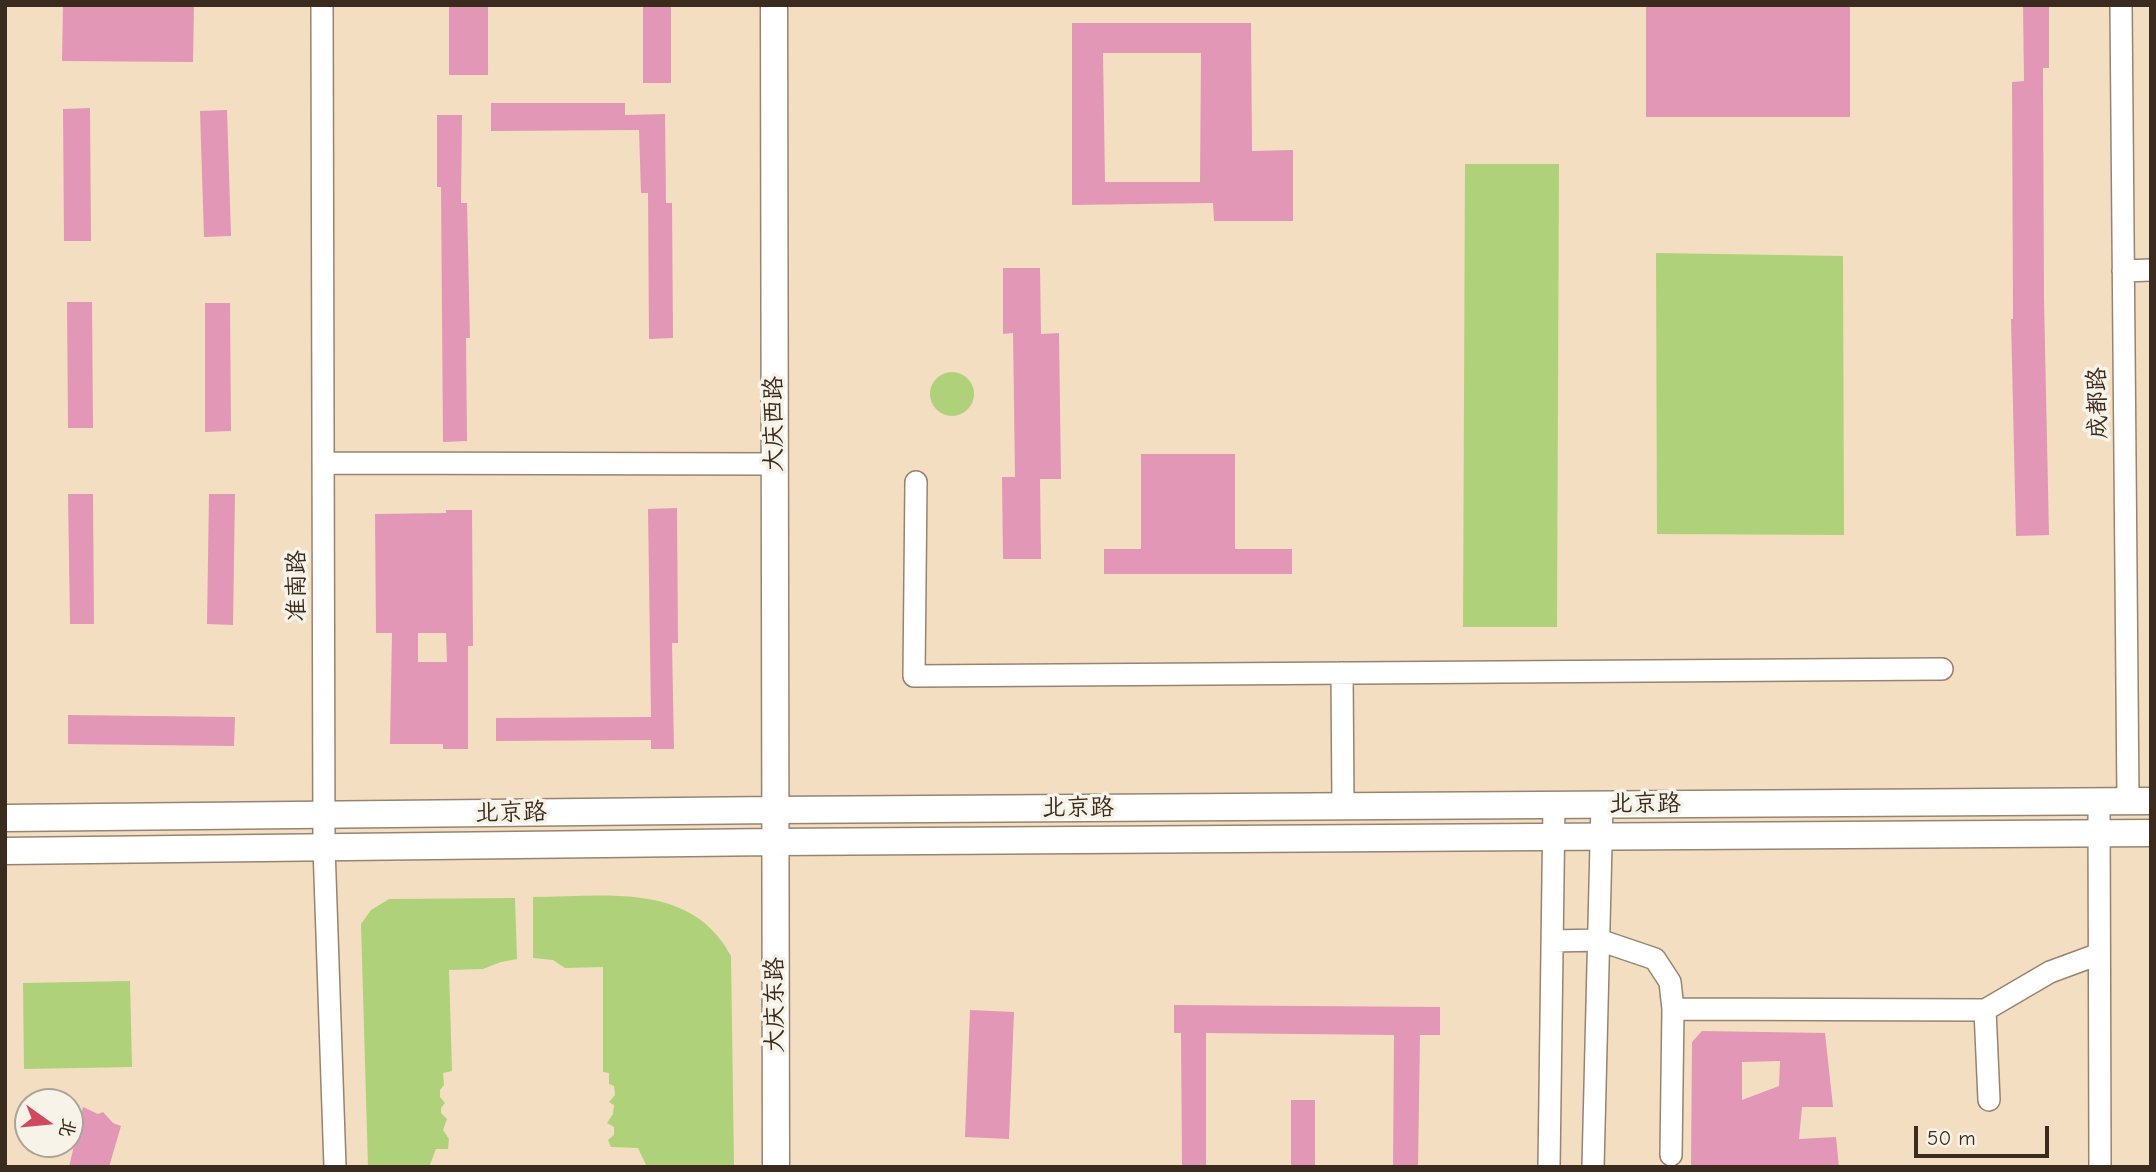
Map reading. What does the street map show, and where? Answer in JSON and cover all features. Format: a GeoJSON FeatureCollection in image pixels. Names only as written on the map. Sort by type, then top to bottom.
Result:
{"type":"FeatureCollection","features":[{"type":"Feature","properties":{"kind":"main road","name":"大庆西路"},"geometry":{"type":"LineString","coordinates":[[774,5],[774,842]]}},
{"type":"Feature","properties":{"kind":"main road","name":"北京路"},"geometry":{"type":"LineString","coordinates":[[5,818],[2139,801]]}},
{"type":"Feature","properties":{"kind":"main road","name":"北京路"},"geometry":{"type":"LineString","coordinates":[[5,851],[774,842],[2151,833]]}},
{"type":"Feature","properties":{"kind":"main road","name":"大庆东路"},"geometry":{"type":"LineString","coordinates":[[774,842],[776,1167]]}},
{"type":"Feature","properties":{"kind":"street","name":"准南路"},"geometry":{"type":"LineString","coordinates":[[321,5],[324,847],[335,1167]]}},
{"type":"Feature","properties":{"kind":"street","name":"成都路"},"geometry":{"type":"LineString","coordinates":[[2121,5],[2123,271],[2139,801]]}},
{"type":"Feature","properties":{"kind":"street"},"geometry":{"type":"LineString","coordinates":[[2123,271],[2151,270]]}},
{"type":"Feature","properties":{"kind":"street"},"geometry":{"type":"LineString","coordinates":[[323,463],[774,464]]}},
{"type":"Feature","properties":{"kind":"street"},"geometry":{"type":"LineString","coordinates":[[916,482],[914,676],[1942,668]]}},
{"type":"Feature","properties":{"kind":"street"},"geometry":{"type":"LineString","coordinates":[[1342,673],[1343,806]]}},
{"type":"Feature","properties":{"kind":"street"},"geometry":{"type":"LineString","coordinates":[[2099,801],[2100,1167]]}},
{"type":"Feature","properties":{"kind":"street"},"geometry":{"type":"LineString","coordinates":[[1593,1167],[1602,804]]}},
{"type":"Feature","properties":{"kind":"street"},"geometry":{"type":"LineString","coordinates":[[1549,1167],[1555,805]]}},
{"type":"Feature","properties":{"kind":"street"},"geometry":{"type":"LineString","coordinates":[[1553,941],[1599,940],[1655,959],[1670,982],[1673,1009],[1671,1155]]}},
{"type":"Feature","properties":{"kind":"street"},"geometry":{"type":"LineString","coordinates":[[1673,1009],[1985,1010],[2050,971],[2099,954]]}},
{"type":"Feature","properties":{"kind":"street"},"geometry":{"type":"LineString","coordinates":[[1985,1010],[1989,1100]]}},
{"type":"Feature","properties":{"kind":"green space"},"geometry":{"type":"Polygon","coordinates":[[[1465,164],[1559,164],[1557,627],[1463,627],[1465,164]]]}},
{"type":"Feature","properties":{"kind":"green space"},"geometry":{"type":"Polygon","coordinates":[[[1656,253],[1843,256],[1844,535],[1657,534],[1656,253]]]}},
{"type":"Feature","properties":{"kind":"green space"},"geometry":{"type":"Polygon","coordinates":[[[952,372],[968,378],[974,394],[968,410],[952,416],[936,410],[930,394],[936,378],[952,372]]]}},
{"type":"Feature","properties":{"kind":"green space"},"geometry":{"type":"Polygon","coordinates":[[[533,897],[644,898],[670,904],[693,915],[714,932],[731,956],[734,1167],[647,1167],[638,1148],[611,1147],[608,1140],[614,1135],[614,1127],[607,1123],[613,1114],[614,1105],[609,1102],[615,1095],[614,1086],[609,1084],[609,1073],[603,1072],[603,967],[565,968],[553,960],[533,958],[533,897]]]}},
{"type":"Feature","properties":{"kind":"green space"},"geometry":{"type":"Polygon","coordinates":[[[515,898],[517,959],[483,969],[449,970],[452,1071],[443,1073],[444,1085],[440,1090],[440,1097],[445,1103],[441,1113],[447,1119],[443,1130],[449,1139],[448,1149],[436,1149],[429,1167],[368,1167],[361,924],[371,910],[389,899],[515,898]]]}},
{"type":"Feature","properties":{"kind":"green space"},"geometry":{"type":"Polygon","coordinates":[[[130,981],[132,1067],[24,1069],[23,983],[130,981]]]}},
{"type":"Feature","properties":{"kind":"building"},"geometry":{"type":"Polygon","coordinates":[[[63,5],[194,5],[193,62],[62,61],[63,5]]]}},
{"type":"Feature","properties":{"kind":"building"},"geometry":{"type":"Polygon","coordinates":[[[449,5],[488,5],[488,75],[449,75],[449,5]]]}},
{"type":"Feature","properties":{"kind":"building"},"geometry":{"type":"Polygon","coordinates":[[[643,5],[671,5],[671,83],[643,83],[643,5]]]}},
{"type":"Feature","properties":{"kind":"building"},"geometry":{"type":"Polygon","coordinates":[[[1646,5],[1850,5],[1850,117],[1646,117],[1646,5]]]}},
{"type":"Feature","properties":{"kind":"building"},"geometry":{"type":"Polygon","coordinates":[[[2023,5],[2049,5],[2049,68],[2043,68],[2049,535],[2016,536],[2011,319],[2012,82],[2024,81],[2023,5]]]}},
{"type":"Feature","properties":{"kind":"building"},"geometry":{"type":"Polygon","coordinates":[[[1072,23],[1251,23],[1252,151],[1293,150],[1293,221],[1214,221],[1213,203],[1072,205],[1072,23]],[[1103,53],[1105,182],[1200,182],[1201,53],[1103,53]]]}},
{"type":"Feature","properties":{"kind":"building"},"geometry":{"type":"Polygon","coordinates":[[[491,103],[625,103],[625,115],[665,114],[666,203],[672,203],[673,338],[649,339],[648,193],[641,193],[639,130],[491,131],[491,103]]]}},
{"type":"Feature","properties":{"kind":"building"},"geometry":{"type":"Polygon","coordinates":[[[90,108],[91,241],[64,241],[63,109],[90,108]]]}},
{"type":"Feature","properties":{"kind":"building"},"geometry":{"type":"Polygon","coordinates":[[[227,110],[231,236],[204,237],[200,111],[227,110]]]}},
{"type":"Feature","properties":{"kind":"building"},"geometry":{"type":"Polygon","coordinates":[[[437,115],[462,115],[461,203],[467,203],[470,338],[466,338],[467,441],[443,442],[441,187],[437,187],[437,115]]]}},
{"type":"Feature","properties":{"kind":"building"},"geometry":{"type":"Polygon","coordinates":[[[1003,268],[1040,268],[1041,334],[1059,333],[1061,479],[1040,479],[1041,559],[1003,559],[1002,477],[1015,477],[1013,333],[1003,334],[1003,268]]]}},
{"type":"Feature","properties":{"kind":"building"},"geometry":{"type":"Polygon","coordinates":[[[67,302],[92,302],[93,428],[68,428],[67,302]]]}},
{"type":"Feature","properties":{"kind":"building"},"geometry":{"type":"Polygon","coordinates":[[[205,303],[230,303],[231,431],[205,432],[205,303]]]}},
{"type":"Feature","properties":{"kind":"building"},"geometry":{"type":"Polygon","coordinates":[[[1141,454],[1235,454],[1235,549],[1292,549],[1292,574],[1104,574],[1104,549],[1141,549],[1141,454]]]}},
{"type":"Feature","properties":{"kind":"building"},"geometry":{"type":"Polygon","coordinates":[[[68,494],[93,494],[94,624],[70,624],[68,494]]]}},
{"type":"Feature","properties":{"kind":"building"},"geometry":{"type":"Polygon","coordinates":[[[209,494],[235,494],[233,625],[207,624],[209,494]]]}},
{"type":"Feature","properties":{"kind":"building"},"geometry":{"type":"Polygon","coordinates":[[[677,508],[678,643],[672,643],[674,749],[651,749],[651,740],[496,741],[496,718],[651,717],[648,509],[677,508]]]}},
{"type":"Feature","properties":{"kind":"building"},"geometry":{"type":"Polygon","coordinates":[[[446,510],[472,510],[473,646],[468,646],[468,749],[443,749],[443,744],[390,744],[392,633],[376,633],[375,514],[446,513],[446,510]],[[418,633],[418,662],[447,662],[446,633],[418,633]]]}},
{"type":"Feature","properties":{"kind":"building"},"geometry":{"type":"Polygon","coordinates":[[[68,715],[235,717],[234,746],[68,744],[68,715]]]}},
{"type":"Feature","properties":{"kind":"building"},"geometry":{"type":"Polygon","coordinates":[[[1174,1005],[1440,1007],[1440,1035],[1420,1035],[1418,1167],[1393,1167],[1394,1035],[1206,1033],[1206,1167],[1182,1167],[1181,1033],[1174,1033],[1174,1005]]]}},
{"type":"Feature","properties":{"kind":"building"},"geometry":{"type":"Polygon","coordinates":[[[970,1010],[1014,1012],[1009,1139],[965,1137],[970,1010]]]}},
{"type":"Feature","properties":{"kind":"building"},"geometry":{"type":"Polygon","coordinates":[[[1702,1031],[1825,1033],[1833,1107],[1802,1107],[1799,1139],[1836,1137],[1839,1167],[1691,1167],[1692,1042],[1702,1031]],[[1780,1061],[1742,1062],[1742,1100],[1779,1086],[1780,1061]]]}},
{"type":"Feature","properties":{"kind":"building"},"geometry":{"type":"Polygon","coordinates":[[[1291,1100],[1315,1100],[1315,1167],[1291,1167],[1291,1100]]]}},
{"type":"Feature","properties":{"kind":"building"},"geometry":{"type":"Polygon","coordinates":[[[84,1107],[98,1114],[103,1112],[113,1123],[121,1126],[109,1167],[69,1167],[71,1158],[84,1158],[84,1107]]]}}]}
